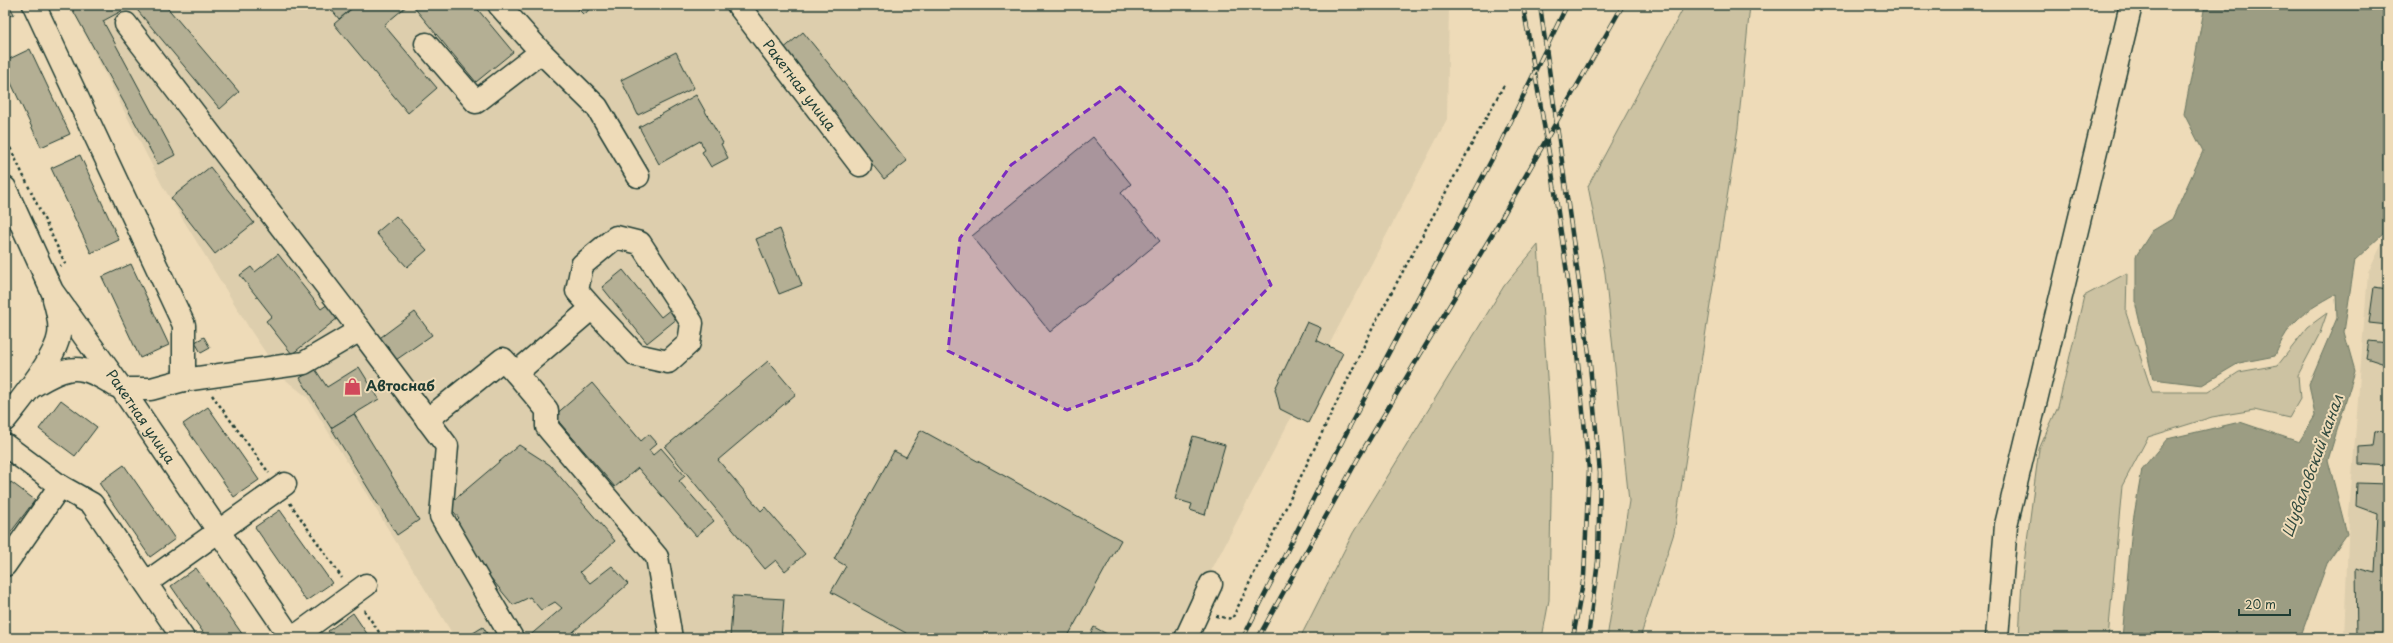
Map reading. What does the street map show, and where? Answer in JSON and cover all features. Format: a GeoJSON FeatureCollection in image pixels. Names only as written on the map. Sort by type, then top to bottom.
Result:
{"type":"FeatureCollection","features":[{"type":"Feature","properties":{"kind":"street"},"geometry":{"type":"LineString","coordinates":[[34,5],[184,325],[192,379]]}},
{"type":"Feature","properties":{"kind":"street"},"geometry":{"type":"LineString","coordinates":[[500,5],[541,52],[597,107],[638,176]]}},
{"type":"Feature","properties":{"kind":"street","name":"Ракетная улица"},"geometry":{"type":"LineString","coordinates":[[738,5],[860,165]]}},
{"type":"Feature","properties":{"kind":"street"},"geometry":{"type":"LineString","coordinates":[[1997,638],[2006,525],[2131,5]]}},
{"type":"Feature","properties":{"kind":"street"},"geometry":{"type":"LineString","coordinates":[[126,24],[447,446],[441,516],[512,638]]}},
{"type":"Feature","properties":{"kind":"street"},"geometry":{"type":"LineString","coordinates":[[426,44],[476,102],[541,52]]}},
{"type":"Feature","properties":{"kind":"street","name":"Ракетная улица"},"geometry":{"type":"LineString","coordinates":[[5,188],[52,291],[122,389],[292,638]]}},
{"type":"Feature","properties":{"kind":"street"},"geometry":{"type":"LineString","coordinates":[[616,237],[640,242],[692,323],[689,344],[668,362],[636,355],[592,308],[577,291],[582,264],[616,237]]}},
{"type":"Feature","properties":{"kind":"street"},"geometry":{"type":"LineString","coordinates":[[6,418],[50,357],[59,336],[59,319],[52,291]]}},
{"type":"Feature","properties":{"kind":"street"},"geometry":{"type":"LineString","coordinates":[[516,373],[592,308]]}},
{"type":"Feature","properties":{"kind":"street"},"geometry":{"type":"LineString","coordinates":[[28,389],[56,372],[73,368],[94,372],[122,389],[151,389],[192,379],[304,363],[360,330]]}},
{"type":"Feature","properties":{"kind":"street"},"geometry":{"type":"LineString","coordinates":[[428,420],[504,359],[547,410],[547,427],[657,557],[671,638]]}},
{"type":"Feature","properties":{"kind":"street"},"geometry":{"type":"LineString","coordinates":[[5,445],[60,486],[92,504],[184,638]]}},
{"type":"Feature","properties":{"kind":"street"},"geometry":{"type":"LineString","coordinates":[[5,564],[60,486]]}},
{"type":"Feature","properties":{"kind":"street"},"geometry":{"type":"LineString","coordinates":[[146,584],[283,486]]}},
{"type":"Feature","properties":{"kind":"street"},"geometry":{"type":"LineString","coordinates":[[1186,638],[1211,584]]}},
{"type":"Feature","properties":{"kind":"street"},"geometry":{"type":"LineString","coordinates":[[292,638],[360,590]]}},
{"type":"Feature","properties":{"kind":"path"},"geometry":{"type":"LineString","coordinates":[[1198,612],[1232,619],[1376,321],[1504,85]]}},
{"type":"Feature","properties":{"kind":"path"},"geometry":{"type":"LineString","coordinates":[[192,379],[283,486],[360,590],[383,638]]}},
{"type":"Feature","properties":{"kind":"highlighted area"},"geometry":{"type":"Polygon","coordinates":[[[1120,87],[1226,190],[1271,285],[1197,362],[1067,410],[948,351],[960,238],[1011,165],[1120,87]]]}},
{"type":"Feature","properties":{"kind":"shaded area"},"geometry":{"type":"Polygon","coordinates":[[[70,5],[1449,5],[1447,119],[1176,638],[455,638],[307,397],[282,377],[251,331],[162,185],[70,5]]]}},
{"type":"Feature","properties":{"kind":"shaded area"},"geometry":{"type":"Polygon","coordinates":[[[1685,5],[1750,5],[1738,128],[1674,533],[1640,638],[1607,638],[1629,501],[1605,273],[1588,186],[1685,5]]]}},
{"type":"Feature","properties":{"kind":"shaded area"},"geometry":{"type":"Polygon","coordinates":[[[2388,231],[2388,638],[2344,638],[2349,515],[2368,273],[2388,231]]]}},
{"type":"Feature","properties":{"kind":"shaded area"},"geometry":{"type":"Polygon","coordinates":[[[1538,245],[1552,450],[1549,600],[1542,638],[1300,638],[1353,533],[1504,286],[1538,245]]]}},
{"type":"Feature","properties":{"kind":"shaded area"},"geometry":{"type":"Polygon","coordinates":[[[2127,273],[2126,313],[2152,392],[2208,392],[2239,372],[2278,365],[2308,327],[2327,313],[2320,333],[2298,375],[2300,399],[2289,418],[2254,410],[2212,417],[2148,437],[2122,486],[2108,638],[2019,638],[2022,579],[2039,449],[2058,407],[2084,296],[2127,273]]]}},
{"type":"Feature","properties":{"kind":"water","name":"Шуваловский канал"},"geometry":{"type":"Polygon","coordinates":[[[2205,5],[2388,5],[2388,223],[2383,234],[2355,260],[2344,332],[2355,371],[2328,460],[2347,534],[2328,561],[2300,638],[2122,638],[2132,527],[2142,469],[2167,439],[2240,422],[2299,442],[2315,416],[2309,384],[2337,318],[2336,294],[2306,312],[2292,325],[2280,344],[2275,356],[2239,363],[2202,385],[2153,379],[2136,306],[2136,256],[2152,231],[2172,219],[2203,151],[2184,114],[2205,5]]]}},
{"type":"Feature","properties":{"kind":"building"},"geometry":{"type":"Polygon","coordinates":[[[5,5],[9,5],[14,14],[5,18],[5,5]]]}},
{"type":"Feature","properties":{"kind":"building"},"geometry":{"type":"Polygon","coordinates":[[[70,5],[128,5],[129,7],[103,21],[175,155],[158,164],[70,5]]]}},
{"type":"Feature","properties":{"kind":"building"},"geometry":{"type":"Polygon","coordinates":[[[133,5],[165,5],[239,92],[220,109],[133,5]]]}},
{"type":"Feature","properties":{"kind":"building"},"geometry":{"type":"Polygon","coordinates":[[[328,5],[356,5],[339,19],[328,5]]]}},
{"type":"Feature","properties":{"kind":"building"},"geometry":{"type":"Polygon","coordinates":[[[356,5],[408,5],[384,25],[437,88],[408,113],[334,24],[356,5]]]}},
{"type":"Feature","properties":{"kind":"building"},"geometry":{"type":"Polygon","coordinates":[[[412,5],[474,5],[513,52],[476,82],[412,5]]]}},
{"type":"Feature","properties":{"kind":"building"},"geometry":{"type":"Polygon","coordinates":[[[574,5],[593,5],[584,15],[574,5]]]}},
{"type":"Feature","properties":{"kind":"building"},"geometry":{"type":"Polygon","coordinates":[[[803,32],[907,161],[884,179],[781,51],[803,32]]]}},
{"type":"Feature","properties":{"kind":"building"},"geometry":{"type":"Polygon","coordinates":[[[30,49],[70,134],[41,147],[5,70],[5,61],[30,49]]]}},
{"type":"Feature","properties":{"kind":"building"},"geometry":{"type":"Polygon","coordinates":[[[676,52],[694,88],[638,115],[621,80],[676,52]]]}},
{"type":"Feature","properties":{"kind":"building"},"geometry":{"type":"Polygon","coordinates":[[[696,95],[723,143],[721,144],[728,158],[711,167],[702,152],[705,150],[700,141],[659,164],[639,127],[696,95]]]}},
{"type":"Feature","properties":{"kind":"building"},"geometry":{"type":"Polygon","coordinates":[[[1093,137],[1131,184],[1121,193],[1160,241],[1050,332],[972,236],[1093,137]]]}},
{"type":"Feature","properties":{"kind":"building"},"geometry":{"type":"Polygon","coordinates":[[[80,155],[119,240],[91,253],[51,168],[80,155]]]}},
{"type":"Feature","properties":{"kind":"building"},"geometry":{"type":"Polygon","coordinates":[[[210,167],[254,223],[215,254],[171,198],[210,167]]]}},
{"type":"Feature","properties":{"kind":"building"},"geometry":{"type":"Polygon","coordinates":[[[396,216],[427,250],[407,267],[376,233],[396,216]]]}},
{"type":"Feature","properties":{"kind":"building"},"geometry":{"type":"Polygon","coordinates":[[[780,229],[802,285],[779,294],[756,239],[780,229]]]}},
{"type":"Feature","properties":{"kind":"building"},"geometry":{"type":"Polygon","coordinates":[[[278,254],[321,309],[328,304],[338,318],[292,354],[266,321],[272,316],[240,275],[251,267],[255,272],[278,254]]]}},
{"type":"Feature","properties":{"kind":"building"},"geometry":{"type":"Polygon","coordinates":[[[131,264],[169,345],[140,358],[102,277],[131,264]]]}},
{"type":"Feature","properties":{"kind":"building"},"geometry":{"type":"Polygon","coordinates":[[[623,270],[661,317],[671,309],[678,318],[647,343],[602,287],[623,270]]]}},
{"type":"Feature","properties":{"kind":"building"},"geometry":{"type":"Polygon","coordinates":[[[2374,287],[2388,289],[2388,325],[2369,323],[2374,287]]]}},
{"type":"Feature","properties":{"kind":"building"},"geometry":{"type":"Polygon","coordinates":[[[415,312],[432,335],[393,362],[377,340],[415,312]]]}},
{"type":"Feature","properties":{"kind":"building"},"geometry":{"type":"Polygon","coordinates":[[[1307,322],[1321,328],[1316,340],[1343,353],[1308,423],[1280,409],[1275,389],[1307,322]]]}},
{"type":"Feature","properties":{"kind":"building"},"geometry":{"type":"Polygon","coordinates":[[[204,337],[210,348],[201,353],[195,342],[204,337]]]}},
{"type":"Feature","properties":{"kind":"building"},"geometry":{"type":"Polygon","coordinates":[[[2369,341],[2388,343],[2388,365],[2366,358],[2369,341]]]}},
{"type":"Feature","properties":{"kind":"building"},"geometry":{"type":"Polygon","coordinates":[[[768,361],[796,394],[718,460],[761,511],[765,507],[805,554],[785,571],[776,560],[765,569],[665,447],[768,361]]]}},
{"type":"Feature","properties":{"kind":"building"},"geometry":{"type":"Polygon","coordinates":[[[359,367],[379,399],[331,428],[300,378],[315,369],[327,387],[359,367]]]}},
{"type":"Feature","properties":{"kind":"building"},"geometry":{"type":"Polygon","coordinates":[[[592,383],[641,441],[649,434],[657,443],[649,450],[653,455],[661,448],[685,476],[679,481],[714,521],[696,536],[638,468],[615,487],[554,416],[592,383]]]}},
{"type":"Feature","properties":{"kind":"building"},"geometry":{"type":"Polygon","coordinates":[[[61,400],[97,427],[75,456],[39,429],[61,400]]]}},
{"type":"Feature","properties":{"kind":"building"},"geometry":{"type":"Polygon","coordinates":[[[208,407],[259,480],[234,497],[183,424],[208,407]]]}},
{"type":"Feature","properties":{"kind":"building"},"geometry":{"type":"Polygon","coordinates":[[[354,414],[419,520],[397,535],[331,428],[354,414]]]}},
{"type":"Feature","properties":{"kind":"building"},"geometry":{"type":"Polygon","coordinates":[[[921,430],[1121,540],[1067,638],[915,638],[831,592],[846,566],[834,559],[894,451],[906,457],[921,430]]]}},
{"type":"Feature","properties":{"kind":"building"},"geometry":{"type":"Polygon","coordinates":[[[2375,431],[2388,432],[2388,466],[2359,464],[2359,447],[2373,446],[2375,431]]]}},
{"type":"Feature","properties":{"kind":"building"},"geometry":{"type":"Polygon","coordinates":[[[1193,436],[1225,445],[1205,515],[1190,510],[1192,504],[1175,499],[1193,436]]]}},
{"type":"Feature","properties":{"kind":"building"},"geometry":{"type":"Polygon","coordinates":[[[519,445],[550,465],[615,541],[580,572],[590,583],[612,566],[628,584],[566,638],[527,638],[562,608],[555,602],[541,610],[530,597],[513,605],[449,527],[459,518],[448,505],[519,445]]]}},
{"type":"Feature","properties":{"kind":"building"},"geometry":{"type":"Polygon","coordinates":[[[124,465],[175,539],[150,557],[99,483],[124,465]]]}},
{"type":"Feature","properties":{"kind":"building"},"geometry":{"type":"Polygon","coordinates":[[[11,482],[35,500],[8,536],[5,534],[5,490],[11,482]]]}},
{"type":"Feature","properties":{"kind":"building"},"geometry":{"type":"Polygon","coordinates":[[[2357,483],[2388,484],[2388,638],[2357,638],[2356,568],[2375,573],[2378,514],[2356,506],[2357,483]]]}},
{"type":"Feature","properties":{"kind":"building"},"geometry":{"type":"Polygon","coordinates":[[[280,510],[332,583],[306,601],[255,527],[280,510]]]}},
{"type":"Feature","properties":{"kind":"building"},"geometry":{"type":"Polygon","coordinates":[[[196,568],[245,638],[207,638],[171,586],[196,568]]]}},
{"type":"Feature","properties":{"kind":"building"},"geometry":{"type":"Polygon","coordinates":[[[733,596],[784,599],[781,638],[730,638],[733,596]]]}},
{"type":"Feature","properties":{"kind":"building"},"geometry":{"type":"Polygon","coordinates":[[[353,613],[370,638],[333,638],[328,631],[353,613]]]}},
{"type":"Feature","properties":{"kind":"building"},"geometry":{"type":"Polygon","coordinates":[[[483,627],[490,638],[465,638],[483,627]]]}},
{"type":"Feature","properties":{"kind":"building"},"geometry":{"type":"Polygon","coordinates":[[[1094,627],[1114,638],[1088,638],[1094,627]]]}},
{"type":"Feature","properties":{"kind":"railway"},"geometry":{"type":"LineString","coordinates":[[1523,5],[1551,165],[1573,314],[1589,470],[1584,576],[1573,638]]}},
{"type":"Feature","properties":{"kind":"railway"},"geometry":{"type":"LineString","coordinates":[[1540,5],[1589,354],[1600,473],[1598,561],[1588,638]]}},
{"type":"Feature","properties":{"kind":"railway"},"geometry":{"type":"LineString","coordinates":[[1243,638],[1353,420],[1499,146],[1567,5]]}},
{"type":"Feature","properties":{"kind":"railway"},"geometry":{"type":"LineString","coordinates":[[1258,638],[1360,455],[1493,233],[1623,5]]}},
{"type":"Feature","properties":{"kind":"place","name":"Автоснаб"},"geometry":{"type":"Point","coordinates":[353,386]}}]}
